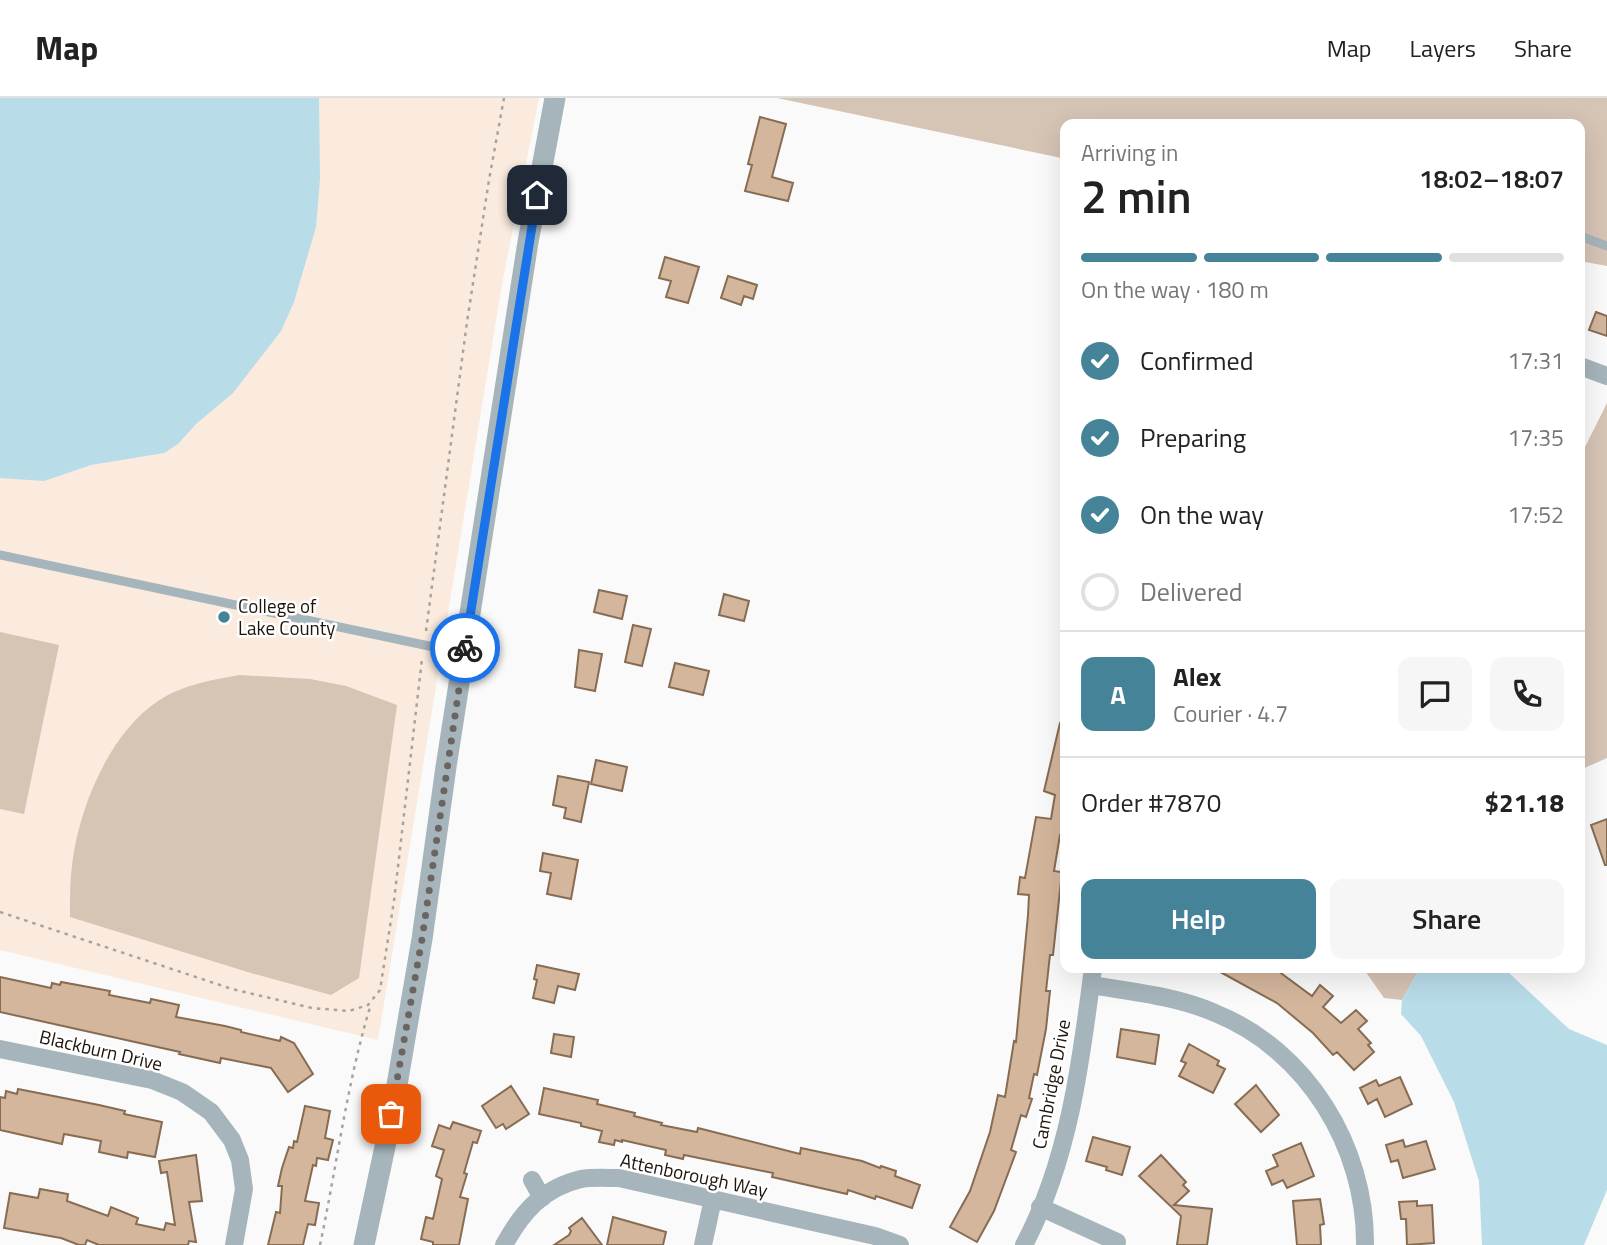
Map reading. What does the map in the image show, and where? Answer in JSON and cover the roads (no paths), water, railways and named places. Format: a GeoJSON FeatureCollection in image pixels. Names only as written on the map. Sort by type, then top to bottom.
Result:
{"type":"FeatureCollection","features":[{"type":"Feature","properties":{"kind":"street"},"geometry":{"type":"LineString","coordinates":[[364,1245],[420,952],[528,242],[555,98]]}},
{"type":"Feature","properties":{"kind":"street"},"geometry":{"type":"LineString","coordinates":[[1585,368],[1607,376]]}},
{"type":"Feature","properties":{"kind":"street"},"geometry":{"type":"LineString","coordinates":[[1092,976],[1218,1014],[1254,1033],[1285,1056],[1311,1085],[1334,1121],[1350,1157],[1362,1195],[1365,1245]]}},
{"type":"Feature","properties":{"kind":"street","name":"Cambridge Drive"},"geometry":{"type":"LineString","coordinates":[[1024,1245],[1061,1149],[1072,1106],[1092,976]]}},
{"type":"Feature","properties":{"kind":"street","name":"Blackburn Drive"},"geometry":{"type":"LineString","coordinates":[[0,1049],[152,1080],[182,1092],[211,1112],[232,1140],[240,1160],[244,1189],[234,1245]]}},
{"type":"Feature","properties":{"kind":"street","name":"Attenborough Way"},"geometry":{"type":"LineString","coordinates":[[505,1245],[531,1204],[562,1185],[583,1178],[619,1178],[875,1236],[900,1245]]}},
{"type":"Feature","properties":{"kind":"street"},"geometry":{"type":"LineString","coordinates":[[532,1180],[542,1198]]}},
{"type":"Feature","properties":{"kind":"street"},"geometry":{"type":"LineString","coordinates":[[703,1245],[713,1199]]}},
{"type":"Feature","properties":{"kind":"street"},"geometry":{"type":"LineString","coordinates":[[1040,1208],[1117,1241]]}},
{"type":"Feature","properties":{"kind":"lane"},"geometry":{"type":"LineString","coordinates":[[1585,238],[1607,246]]}},
{"type":"Feature","properties":{"kind":"lane"},"geometry":{"type":"LineString","coordinates":[[0,555],[464,653]]}},
{"type":"Feature","properties":{"kind":"water"},"geometry":{"type":"Polygon","coordinates":[[[0,98],[319,98],[320,179],[316,227],[294,302],[281,331],[233,393],[196,424],[178,444],[164,453],[91,465],[44,481],[0,478],[0,98]]]}},
{"type":"Feature","properties":{"kind":"water"},"geometry":{"type":"Polygon","coordinates":[[[1417,973],[1509,973],[1569,1029],[1607,1045],[1607,1190],[1584,1245],[1482,1245],[1479,1181],[1454,1102],[1421,1036],[1401,1014],[1402,1000],[1417,973]]]}},
{"type":"Feature","properties":{"kind":"place","name":"College of Lake County"},"geometry":{"type":"Point","coordinates":[224,617]}}]}
